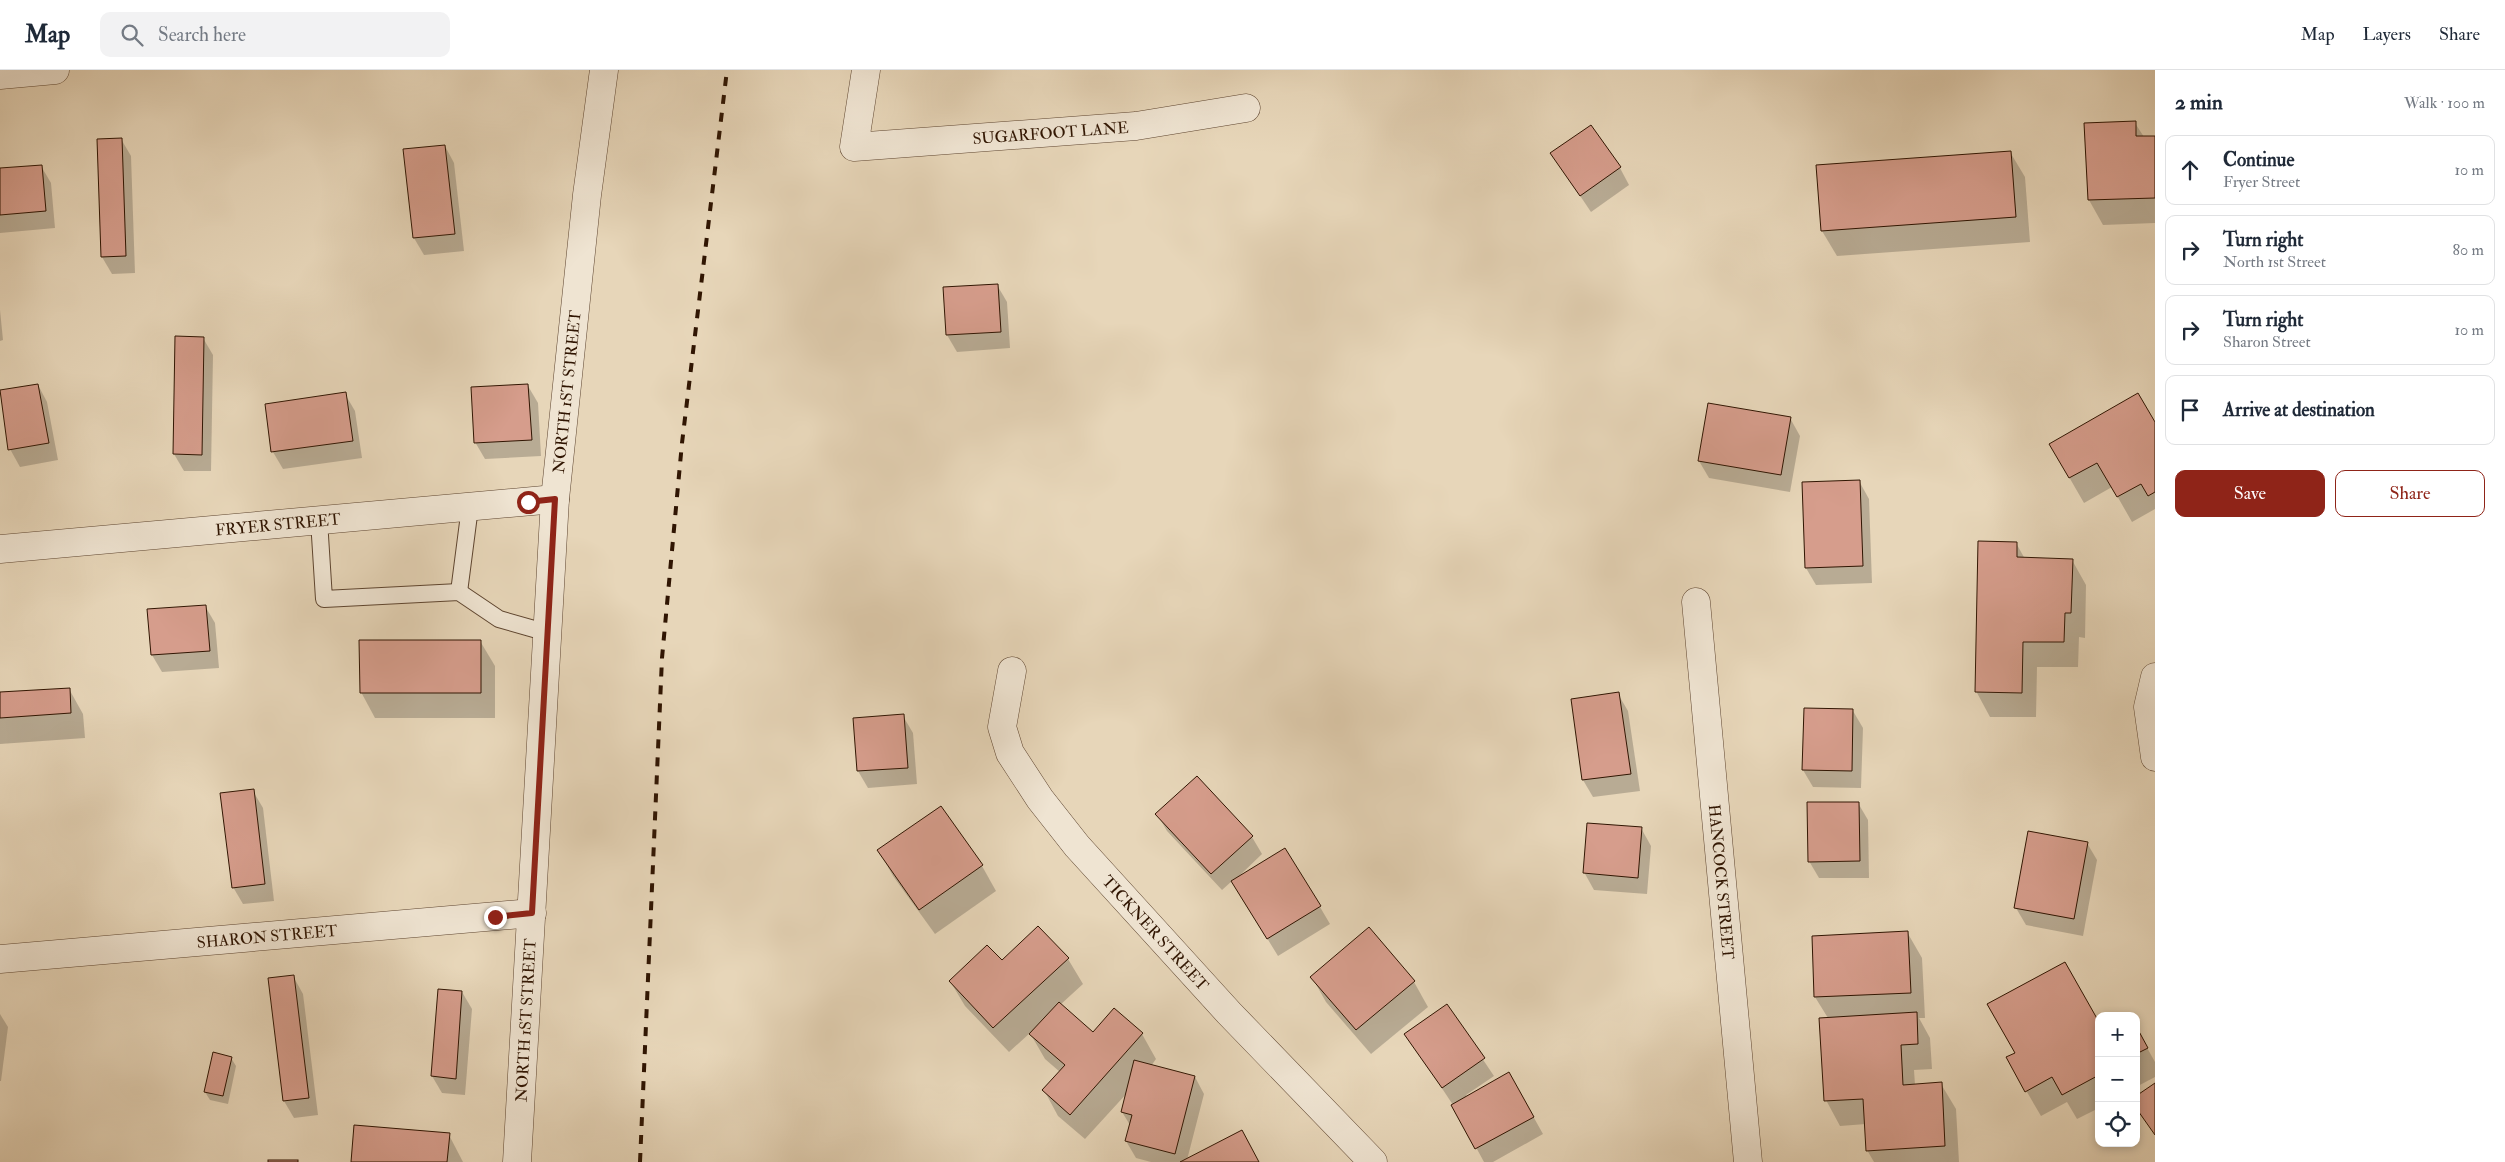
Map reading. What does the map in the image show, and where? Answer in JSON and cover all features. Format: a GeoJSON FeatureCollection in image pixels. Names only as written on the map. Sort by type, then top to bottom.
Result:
{"type":"FeatureCollection","features":[{"type":"Feature","properties":{"kind":"street"},"geometry":{"type":"LineString","coordinates":[[0,75],[55,70]]}},
{"type":"Feature","properties":{"kind":"street","name":"NORTH 1ST STREET"},"geometry":{"type":"LineString","coordinates":[[517,1162],[555,499],[587,195],[604,70]]}},
{"type":"Feature","properties":{"kind":"street","name":"SUGARFOOT LANE"},"geometry":{"type":"LineString","coordinates":[[866,70],[854,147],[1136,126],[1246,108]]}},
{"type":"Feature","properties":{"kind":"street","name":"FRYER STREET"},"geometry":{"type":"LineString","coordinates":[[0,549],[555,499]]}},
{"type":"Feature","properties":{"kind":"street","name":"HANCOCK STREET"},"geometry":{"type":"LineString","coordinates":[[1696,602],[1748,1162]]}},
{"type":"Feature","properties":{"kind":"street","name":"TICKNER STREET"},"geometry":{"type":"LineString","coordinates":[[1012,671],[1002,727],[1010,753],[1040,799],[1077,846],[1229,1013],[1373,1162]]}},
{"type":"Feature","properties":{"kind":"street"},"geometry":{"type":"LineString","coordinates":[[2155,677],[2148,707],[2155,756]]}},
{"type":"Feature","properties":{"kind":"street","name":"SHARON STREET"},"geometry":{"type":"LineString","coordinates":[[0,959],[532,913]]}},
{"type":"Feature","properties":{"kind":"lane"},"geometry":{"type":"LineString","coordinates":[[459,592],[470,506]]}},
{"type":"Feature","properties":{"kind":"lane"},"geometry":{"type":"LineString","coordinates":[[318,520],[324,599],[459,592],[499,619],[548,632]]}},
{"type":"Feature","properties":{"kind":"building"},"geometry":{"type":"Polygon","coordinates":[[[2136,121],[2136,136],[2155,136],[2155,198],[2088,200],[2084,123],[2136,121]]]}},
{"type":"Feature","properties":{"kind":"building"},"geometry":{"type":"Polygon","coordinates":[[[1591,125],[1621,167],[1580,196],[1550,153],[1591,125]]]}},
{"type":"Feature","properties":{"kind":"building"},"geometry":{"type":"Polygon","coordinates":[[[122,138],[126,256],[101,257],[97,139],[122,138]]]}},
{"type":"Feature","properties":{"kind":"building"},"geometry":{"type":"Polygon","coordinates":[[[445,145],[455,234],[413,238],[403,149],[445,145]]]}},
{"type":"Feature","properties":{"kind":"building"},"geometry":{"type":"Polygon","coordinates":[[[2011,151],[2016,217],[1821,231],[1816,165],[2011,151]]]}},
{"type":"Feature","properties":{"kind":"building"},"geometry":{"type":"Polygon","coordinates":[[[42,165],[46,211],[0,215],[0,168],[42,165]]]}},
{"type":"Feature","properties":{"kind":"building"},"geometry":{"type":"Polygon","coordinates":[[[998,284],[1001,332],[946,335],[943,287],[998,284]]]}},
{"type":"Feature","properties":{"kind":"building"},"geometry":{"type":"Polygon","coordinates":[[[175,336],[204,337],[202,455],[173,454],[175,336]]]}},
{"type":"Feature","properties":{"kind":"building"},"geometry":{"type":"Polygon","coordinates":[[[38,384],[49,443],[8,450],[0,390],[38,384]]]}},
{"type":"Feature","properties":{"kind":"building"},"geometry":{"type":"Polygon","coordinates":[[[528,384],[532,440],[474,443],[471,387],[528,384]]]}},
{"type":"Feature","properties":{"kind":"building"},"geometry":{"type":"Polygon","coordinates":[[[346,392],[353,441],[271,452],[265,404],[346,392]]]}},
{"type":"Feature","properties":{"kind":"building"},"geometry":{"type":"Polygon","coordinates":[[[2138,393],[2155,422],[2155,492],[2148,496],[2141,484],[2117,497],[2097,463],[2069,478],[2049,444],[2138,393]]]}},
{"type":"Feature","properties":{"kind":"building"},"geometry":{"type":"Polygon","coordinates":[[[1708,403],[1791,417],[1781,475],[1698,461],[1708,403]]]}},
{"type":"Feature","properties":{"kind":"building"},"geometry":{"type":"Polygon","coordinates":[[[1860,480],[1863,566],[1805,568],[1802,482],[1860,480]]]}},
{"type":"Feature","properties":{"kind":"building"},"geometry":{"type":"Polygon","coordinates":[[[1978,541],[2017,542],[2017,557],[2073,559],[2071,613],[2065,613],[2064,642],[2023,642],[2022,693],[1975,692],[1978,541]]]}},
{"type":"Feature","properties":{"kind":"building"},"geometry":{"type":"Polygon","coordinates":[[[206,605],[210,651],[151,655],[147,609],[206,605]]]}},
{"type":"Feature","properties":{"kind":"building"},"geometry":{"type":"Polygon","coordinates":[[[359,640],[481,640],[481,693],[360,693],[359,640]]]}},
{"type":"Feature","properties":{"kind":"building"},"geometry":{"type":"Polygon","coordinates":[[[70,688],[71,713],[0,718],[0,692],[70,688]]]}},
{"type":"Feature","properties":{"kind":"building"},"geometry":{"type":"Polygon","coordinates":[[[1619,692],[1631,774],[1582,780],[1571,699],[1619,692]]]}},
{"type":"Feature","properties":{"kind":"building"},"geometry":{"type":"Polygon","coordinates":[[[1804,708],[1853,709],[1852,771],[1802,770],[1804,708]]]}},
{"type":"Feature","properties":{"kind":"building"},"geometry":{"type":"Polygon","coordinates":[[[904,714],[908,768],[857,771],[853,718],[904,714]]]}},
{"type":"Feature","properties":{"kind":"building"},"geometry":{"type":"Polygon","coordinates":[[[1197,776],[1253,836],[1211,874],[1155,814],[1197,776]]]}},
{"type":"Feature","properties":{"kind":"building"},"geometry":{"type":"Polygon","coordinates":[[[254,789],[265,884],[232,888],[220,793],[254,789]]]}},
{"type":"Feature","properties":{"kind":"building"},"geometry":{"type":"Polygon","coordinates":[[[1807,802],[1859,802],[1860,861],[1808,862],[1807,802]]]}},
{"type":"Feature","properties":{"kind":"building"},"geometry":{"type":"Polygon","coordinates":[[[941,806],[983,865],[919,910],[877,850],[941,806]]]}},
{"type":"Feature","properties":{"kind":"building"},"geometry":{"type":"Polygon","coordinates":[[[1587,823],[1642,827],[1638,878],[1583,873],[1587,823]]]}},
{"type":"Feature","properties":{"kind":"building"},"geometry":{"type":"Polygon","coordinates":[[[2028,831],[2088,842],[2074,919],[2014,908],[2028,831]]]}},
{"type":"Feature","properties":{"kind":"building"},"geometry":{"type":"Polygon","coordinates":[[[1285,848],[1321,906],[1267,939],[1231,881],[1285,848]]]}},
{"type":"Feature","properties":{"kind":"building"},"geometry":{"type":"Polygon","coordinates":[[[1038,926],[1069,958],[993,1028],[949,981],[987,945],[1002,960],[1038,926]]]}},
{"type":"Feature","properties":{"kind":"building"},"geometry":{"type":"Polygon","coordinates":[[[1369,927],[1415,981],[1356,1030],[1310,977],[1369,927]]]}},
{"type":"Feature","properties":{"kind":"building"},"geometry":{"type":"Polygon","coordinates":[[[1908,931],[1911,993],[1814,997],[1812,936],[1908,931]]]}},
{"type":"Feature","properties":{"kind":"building"},"geometry":{"type":"Polygon","coordinates":[[[2065,962],[2095,1015],[2095,1077],[2062,1095],[2052,1077],[2025,1092],[2006,1057],[2015,1053],[1987,1004],[2065,962]]]}},
{"type":"Feature","properties":{"kind":"building"},"geometry":{"type":"Polygon","coordinates":[[[294,975],[309,1098],[283,1101],[268,978],[294,975]]]}},
{"type":"Feature","properties":{"kind":"building"},"geometry":{"type":"Polygon","coordinates":[[[438,989],[462,991],[456,1079],[431,1076],[438,989]]]}},
{"type":"Feature","properties":{"kind":"building"},"geometry":{"type":"Polygon","coordinates":[[[1059,1002],[1093,1032],[1114,1008],[1143,1033],[1070,1115],[1042,1090],[1065,1065],[1029,1034],[1059,1002]]]}},
{"type":"Feature","properties":{"kind":"building"},"geometry":{"type":"Polygon","coordinates":[[[1447,1004],[1485,1058],[1442,1088],[1404,1034],[1447,1004]]]}},
{"type":"Feature","properties":{"kind":"building"},"geometry":{"type":"Polygon","coordinates":[[[1917,1012],[1918,1044],[1901,1045],[1903,1085],[1942,1082],[1945,1146],[1866,1151],[1863,1099],[1824,1101],[1819,1018],[1917,1012]]]}},
{"type":"Feature","properties":{"kind":"building"},"geometry":{"type":"Polygon","coordinates":[[[2140,1033],[2148,1048],[2140,1052],[2140,1033]]]}},
{"type":"Feature","properties":{"kind":"building"},"geometry":{"type":"Polygon","coordinates":[[[213,1052],[232,1057],[223,1096],[204,1092],[213,1052]]]}},
{"type":"Feature","properties":{"kind":"building"},"geometry":{"type":"Polygon","coordinates":[[[1134,1060],[1195,1076],[1175,1154],[1125,1141],[1132,1115],[1121,1112],[1134,1060]]]}},
{"type":"Feature","properties":{"kind":"building"},"geometry":{"type":"Polygon","coordinates":[[[1509,1072],[1534,1117],[1475,1149],[1451,1105],[1509,1072]]]}},
{"type":"Feature","properties":{"kind":"building"},"geometry":{"type":"Polygon","coordinates":[[[2155,1083],[2155,1135],[2140,1114],[2140,1093],[2155,1083]]]}},
{"type":"Feature","properties":{"kind":"building"},"geometry":{"type":"Polygon","coordinates":[[[354,1125],[450,1133],[447,1162],[351,1162],[354,1125]]]}},
{"type":"Feature","properties":{"kind":"building"},"geometry":{"type":"Polygon","coordinates":[[[1242,1130],[1259,1162],[1180,1162],[1242,1130]]]}},
{"type":"Feature","properties":{"kind":"building"},"geometry":{"type":"Polygon","coordinates":[[[268,1160],[298,1160],[298,1162],[268,1162],[268,1160]]]}},
{"type":"Feature","properties":{"kind":"railway"},"geometry":{"type":"LineString","coordinates":[[640,1162],[662,658],[682,443],[727,70]]}},
{"type":"Feature","properties":{"kind":"route"},"geometry":{"type":"LineString","coordinates":[[495,917],[532,913],[555,499],[528,502]]}}]}
